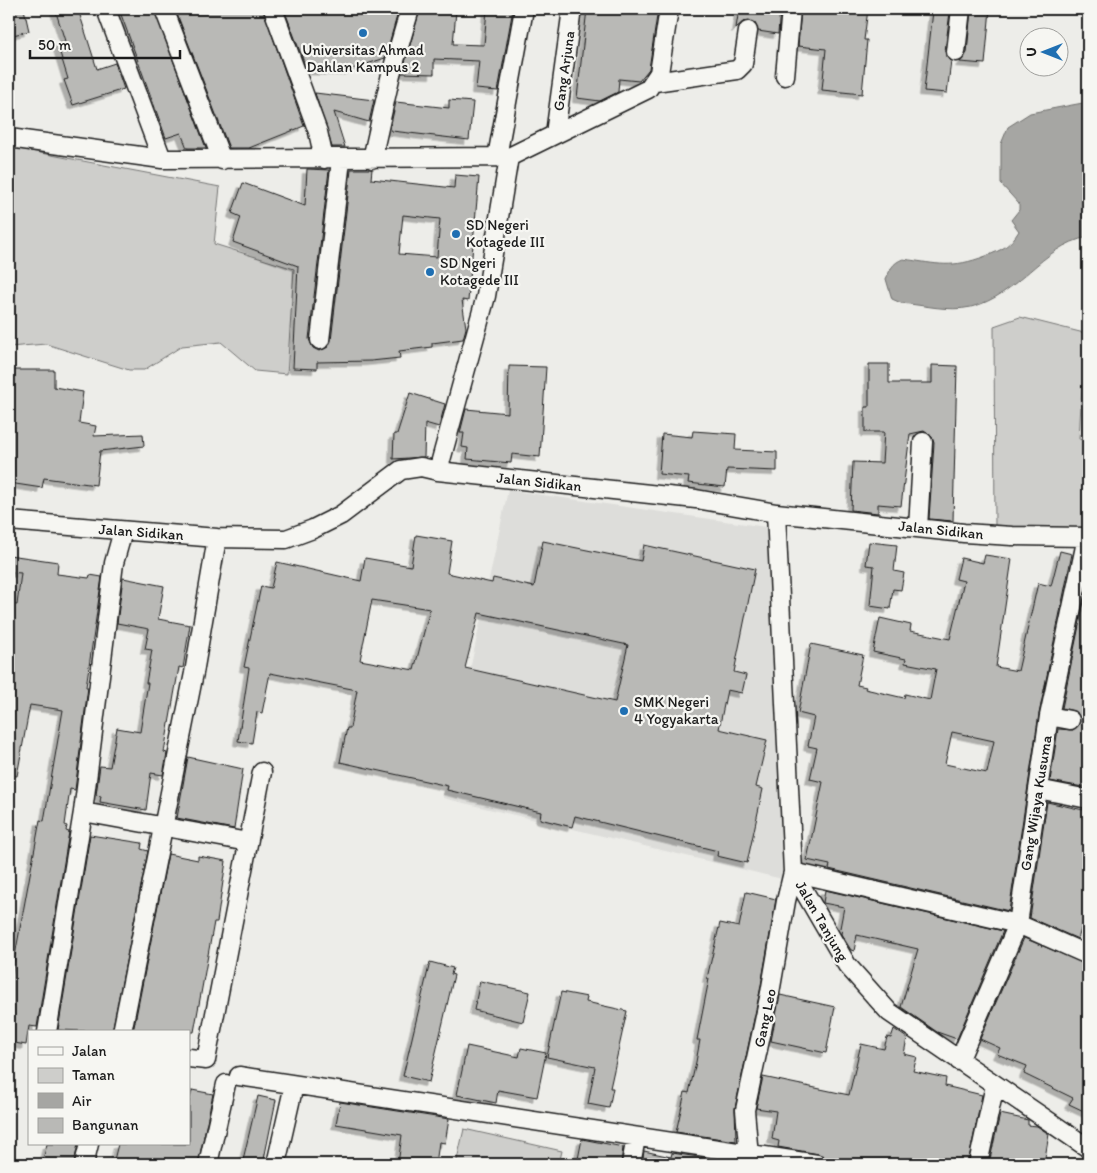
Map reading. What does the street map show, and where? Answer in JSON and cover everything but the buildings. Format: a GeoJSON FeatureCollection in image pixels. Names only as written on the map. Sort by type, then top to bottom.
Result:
{"type":"FeatureCollection","features":[{"type":"Feature","properties":{"kind":"street"},"geometry":{"type":"LineString","coordinates":[[106,9],[162,159]]}},
{"type":"Feature","properties":{"kind":"street"},"geometry":{"type":"LineString","coordinates":[[164,9],[222,160]]}},
{"type":"Feature","properties":{"kind":"street"},"geometry":{"type":"LineString","coordinates":[[273,9],[318,132],[332,160],[320,340]]}},
{"type":"Feature","properties":{"kind":"street"},"geometry":{"type":"LineString","coordinates":[[372,159],[390,74],[410,9]]}},
{"type":"Feature","properties":{"kind":"street"},"geometry":{"type":"LineString","coordinates":[[438,471],[480,322],[524,9]]}},
{"type":"Feature","properties":{"kind":"street","name":"Gang Arjuna"},"geometry":{"type":"LineString","coordinates":[[555,134],[572,9]]}},
{"type":"Feature","properties":{"kind":"street"},"geometry":{"type":"LineString","coordinates":[[9,138],[162,159],[332,160],[503,157],[610,110],[648,89],[655,82],[659,73],[669,9]]}},
{"type":"Feature","properties":{"kind":"street"},"geometry":{"type":"LineString","coordinates":[[785,76],[791,9]]}},
{"type":"Feature","properties":{"kind":"street"},"geometry":{"type":"LineString","coordinates":[[956,52],[961,9]]}},
{"type":"Feature","properties":{"kind":"street"},"geometry":{"type":"LineString","coordinates":[[655,82],[737,70],[743,64],[748,31]]}},
{"type":"Feature","properties":{"kind":"street"},"geometry":{"type":"LineString","coordinates":[[918,528],[923,442]]}},
{"type":"Feature","properties":{"kind":"street","name":"Jalan Sidikan"},"geometry":{"type":"LineString","coordinates":[[9,521],[217,538],[286,539],[341,515],[401,470],[421,467],[438,471],[696,499],[776,514],[1012,536],[1088,537]]}},
{"type":"Feature","properties":{"kind":"street","name":"Jalan Tanjung"},"geometry":{"type":"LineString","coordinates":[[776,514],[793,872],[847,965],[889,1012],[1088,1148]]}},
{"type":"Feature","properties":{"kind":"street"},"geometry":{"type":"LineString","coordinates":[[47,1030],[82,812],[114,563],[123,531]]}},
{"type":"Feature","properties":{"kind":"street","name":"Gang Wijaya Kusuma"},"geometry":{"type":"LineString","coordinates":[[959,1061],[1018,924],[1049,716],[1088,537]]}},
{"type":"Feature","properties":{"kind":"street"},"geometry":{"type":"LineString","coordinates":[[122,1030],[194,673],[217,538]]}},
{"type":"Feature","properties":{"kind":"street"},"geometry":{"type":"LineString","coordinates":[[1049,716],[1070,720]]}},
{"type":"Feature","properties":{"kind":"street"},"geometry":{"type":"LineString","coordinates":[[190,1058],[206,1060],[262,772]]}},
{"type":"Feature","properties":{"kind":"street"},"geometry":{"type":"LineString","coordinates":[[1038,789],[1088,799]]}},
{"type":"Feature","properties":{"kind":"street"},"geometry":{"type":"LineString","coordinates":[[82,812],[248,842]]}},
{"type":"Feature","properties":{"kind":"street"},"geometry":{"type":"LineString","coordinates":[[793,872],[1018,924],[1088,955]]}},
{"type":"Feature","properties":{"kind":"street","name":"Gang Leo"},"geometry":{"type":"LineString","coordinates":[[748,1160],[745,1110],[793,872]]}},
{"type":"Feature","properties":{"kind":"street"},"geometry":{"type":"LineString","coordinates":[[208,1164],[232,1080],[294,1085],[636,1138],[748,1160],[817,1164]]}},
{"type":"Feature","properties":{"kind":"street"},"geometry":{"type":"LineString","coordinates":[[276,1164],[294,1085]]}},
{"type":"Feature","properties":{"kind":"street"},"geometry":{"type":"LineString","coordinates":[[978,1164],[994,1085]]}},
{"type":"Feature","properties":{"kind":"street"},"geometry":{"type":"LineString","coordinates":[[630,1164],[636,1138]]}},
{"type":"Feature","properties":{"kind":"street"},"geometry":{"type":"LineString","coordinates":[[84,1164],[88,1146]]}},
{"type":"Feature","properties":{"kind":"shaded area","name":"SMK Negeri 4 Yogyakarta"},"geometry":{"type":"Polygon","coordinates":[[[508,490],[766,527],[776,566],[795,882],[443,798],[508,490]]]}},
{"type":"Feature","properties":{"kind":"green space"},"geometry":{"type":"Polygon","coordinates":[[[9,147],[220,187],[214,244],[294,269],[287,374],[255,371],[221,342],[182,346],[144,370],[129,370],[46,344],[9,347],[9,147]]]}},
{"type":"Feature","properties":{"kind":"green space"},"geometry":{"type":"Polygon","coordinates":[[[1020,317],[1088,334],[1088,386],[1082,386],[1079,439],[1088,441],[1088,529],[995,530],[994,326],[1020,317]]]}},
{"type":"Feature","properties":{"kind":"green space"},"geometry":{"type":"Polygon","coordinates":[[[464,1129],[562,1151],[559,1164],[456,1164],[464,1129]]]}},
{"type":"Feature","properties":{"kind":"water"},"geometry":{"type":"Polygon","coordinates":[[[1088,102],[1088,237],[1071,242],[1056,250],[1002,293],[988,301],[971,307],[954,309],[936,308],[901,303],[892,299],[886,279],[892,267],[903,259],[936,264],[963,263],[992,254],[1009,244],[1019,231],[1011,220],[1019,210],[1019,204],[1001,184],[1001,144],[1008,127],[1030,113],[1088,102]]]}},
{"type":"Feature","properties":{"kind":"place","name":"Universitas Ahmad Dahlan Kampus 2"},"geometry":{"type":"Point","coordinates":[363,33]}},
{"type":"Feature","properties":{"kind":"place","name":"SD Negeri Kotagede III"},"geometry":{"type":"Point","coordinates":[456,234]}},
{"type":"Feature","properties":{"kind":"place","name":"SD Ngeri Kotagede III"},"geometry":{"type":"Point","coordinates":[430,272]}},
{"type":"Feature","properties":{"kind":"place","name":"SMK Negeri 4 Yogyakarta"},"geometry":{"type":"Point","coordinates":[624,711]}}]}
